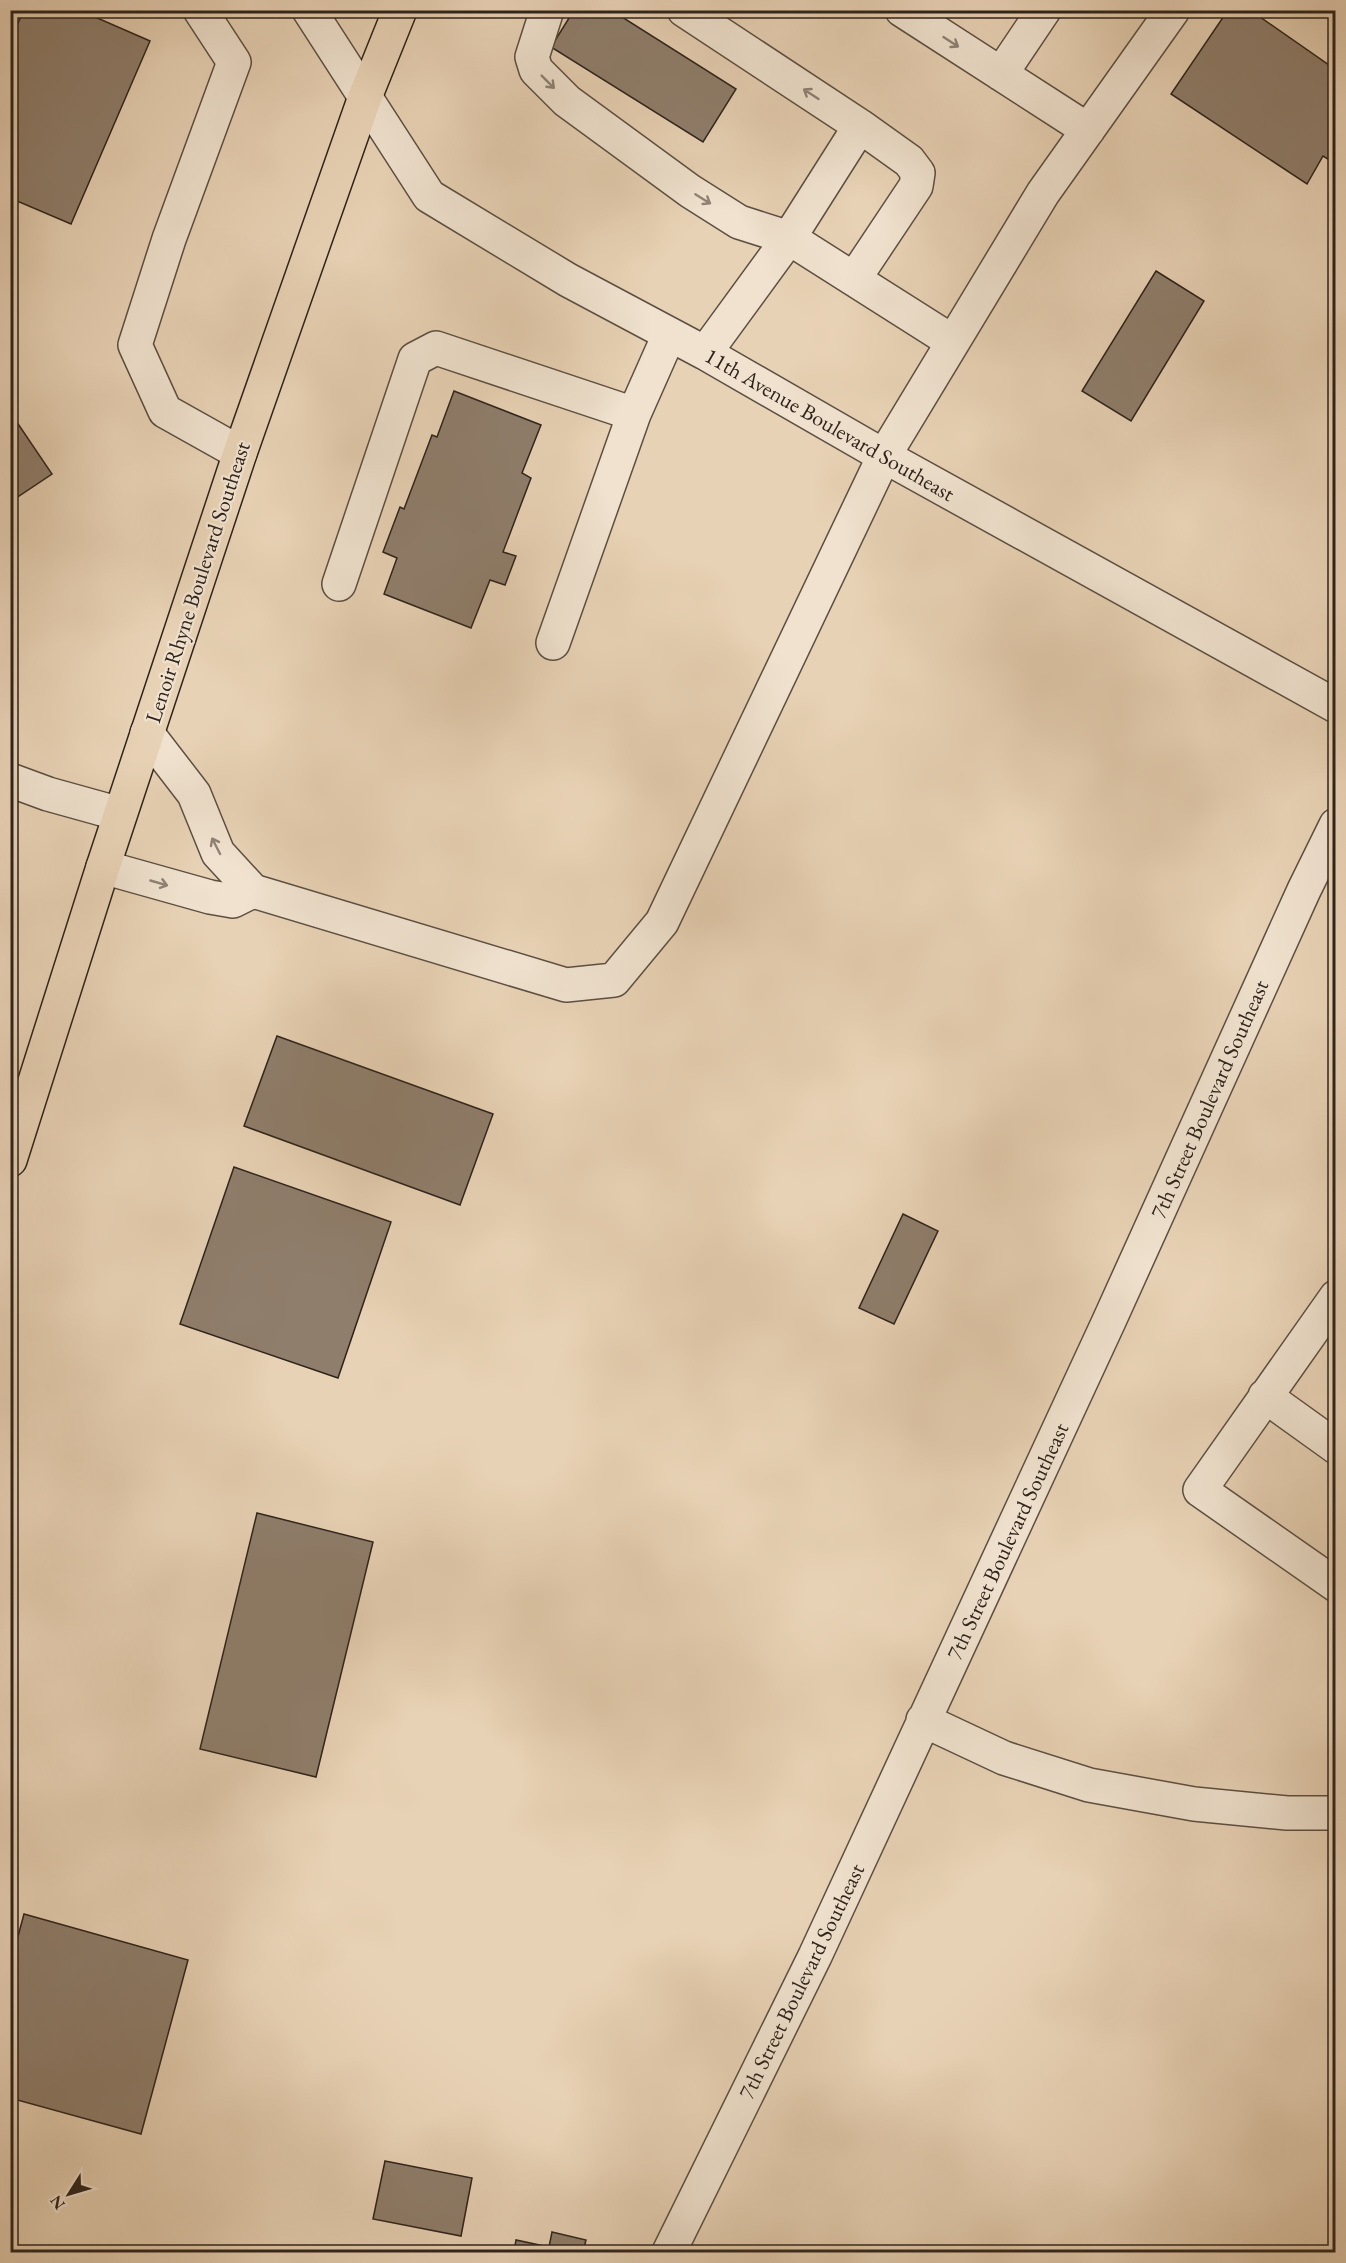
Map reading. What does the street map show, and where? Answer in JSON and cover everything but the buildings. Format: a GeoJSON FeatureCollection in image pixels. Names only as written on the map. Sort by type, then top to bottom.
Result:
{"type":"FeatureCollection","features":[{"type":"Feature","properties":{"kind":"main road","name":"Lenoir Rhyne Boulevard Southeast"},"geometry":{"type":"LineString","coordinates":[[10,1160],[120,814],[240,453],[365,97],[400,10]]}},
{"type":"Feature","properties":{"kind":"street"},"geometry":{"type":"LineString","coordinates":[[200,10],[234,62],[169,239],[135,345],[165,411],[240,453]]}},
{"type":"Feature","properties":{"kind":"street","name":"11th Avenue Boulevard Southeast"},"geometry":{"type":"LineString","coordinates":[[309,10],[429,196],[568,280],[705,353],[884,456],[1335,706]]}},
{"type":"Feature","properties":{"kind":"street"},"geometry":{"type":"LineString","coordinates":[[547,10],[532,57],[536,70],[567,101],[690,192],[739,222],[789,238],[953,342]]}},
{"type":"Feature","properties":{"kind":"street"},"geometry":{"type":"LineString","coordinates":[[684,10],[860,126],[909,161],[918,173],[916,186],[855,279]]}},
{"type":"Feature","properties":{"kind":"street"},"geometry":{"type":"LineString","coordinates":[[902,10],[1088,130]]}},
{"type":"Feature","properties":{"kind":"street"},"geometry":{"type":"LineString","coordinates":[[147,733],[194,794],[218,853],[253,891],[566,985],[614,980],[662,922],[884,456],[1043,193],[1173,10]]}},
{"type":"Feature","properties":{"kind":"street"},"geometry":{"type":"LineString","coordinates":[[1001,74],[1042,11]]}},
{"type":"Feature","properties":{"kind":"street"},"geometry":{"type":"LineString","coordinates":[[705,353],[789,238],[860,126]]}},
{"type":"Feature","properties":{"kind":"street"},"geometry":{"type":"LineString","coordinates":[[554,643],[634,414],[669,335]]}},
{"type":"Feature","properties":{"kind":"street"},"geometry":{"type":"LineString","coordinates":[[339,584],[415,359],[436,348],[634,414]]}},
{"type":"Feature","properties":{"kind":"street"},"geometry":{"type":"LineString","coordinates":[[10,780],[48,794],[120,814]]}},
{"type":"Feature","properties":{"kind":"street","name":"7th Street Boulevard Southeast"},"geometry":{"type":"LineString","coordinates":[[669,2253],[815,1956],[1335,825]]}},
{"type":"Feature","properties":{"kind":"street"},"geometry":{"type":"LineString","coordinates":[[103,867],[210,897],[233,901],[253,891]]}},
{"type":"Feature","properties":{"kind":"street"},"geometry":{"type":"LineString","coordinates":[[1335,1297],[1200,1490],[1335,1585]]}},
{"type":"Feature","properties":{"kind":"street"},"geometry":{"type":"LineString","coordinates":[[1265,1396],[1335,1447]]}},
{"type":"Feature","properties":{"kind":"street"},"geometry":{"type":"LineString","coordinates":[[923,1720],[1004,1758],[1089,1785],[1194,1804],[1287,1813],[1335,1813]]}}]}
